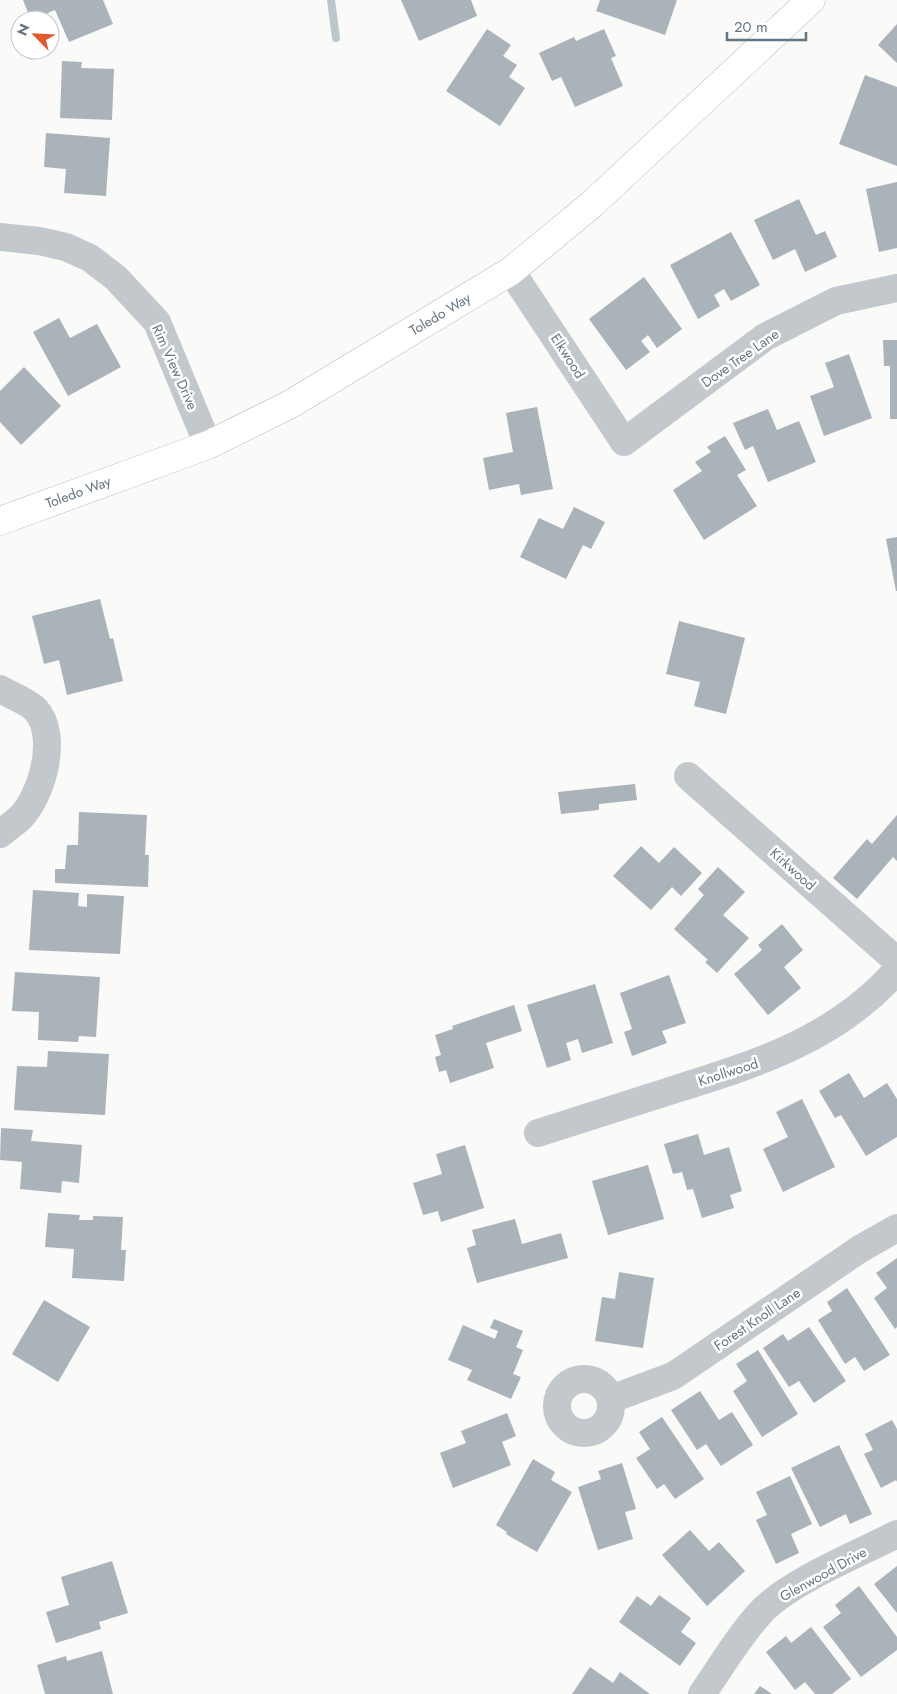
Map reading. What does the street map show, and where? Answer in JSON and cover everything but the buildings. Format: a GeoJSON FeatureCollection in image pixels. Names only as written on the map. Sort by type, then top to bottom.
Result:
{"type":"FeatureCollection","features":[{"type":"Feature","properties":{"kind":"main road","name":"Toledo Way"},"geometry":{"type":"LineString","coordinates":[[0,520],[208,445],[289,405],[511,271],[598,199],[811,0]]}},
{"type":"Feature","properties":{"kind":"street","name":"Rim View Drive"},"geometry":{"type":"LineString","coordinates":[[0,237],[66,246],[90,258],[116,278],[157,322],[208,445]]}},
{"type":"Feature","properties":{"kind":"street","name":"Elkwood"},"geometry":{"type":"LineString","coordinates":[[511,271],[624,442]]}},
{"type":"Feature","properties":{"kind":"street","name":"Dove Tree Lane"},"geometry":{"type":"LineString","coordinates":[[624,442],[765,337],[836,301],[897,288]]}},
{"type":"Feature","properties":{"kind":"street"},"geometry":{"type":"LineString","coordinates":[[0,689],[36,710],[47,733],[48,756],[37,788],[22,816],[0,834]]}},
{"type":"Feature","properties":{"kind":"street","name":"Kirkwood"},"geometry":{"type":"LineString","coordinates":[[688,776],[897,961]]}},
{"type":"Feature","properties":{"kind":"street","name":"Knollwood"},"geometry":{"type":"LineString","coordinates":[[538,1133],[744,1068],[787,1052],[858,1008],[897,970]]}},
{"type":"Feature","properties":{"kind":"street","name":"Forest Knoll Lane"},"geometry":{"type":"LineString","coordinates":[[611,1399],[673,1376],[860,1249],[897,1228]]}},
{"type":"Feature","properties":{"kind":"street","name":"Glenwood Drive"},"geometry":{"type":"LineString","coordinates":[[702,1694],[762,1610],[796,1585],[897,1534]]}},
{"type":"Feature","properties":{"kind":"waterway"},"geometry":{"type":"LineString","coordinates":[[331,0],[336,38]]}}]}
